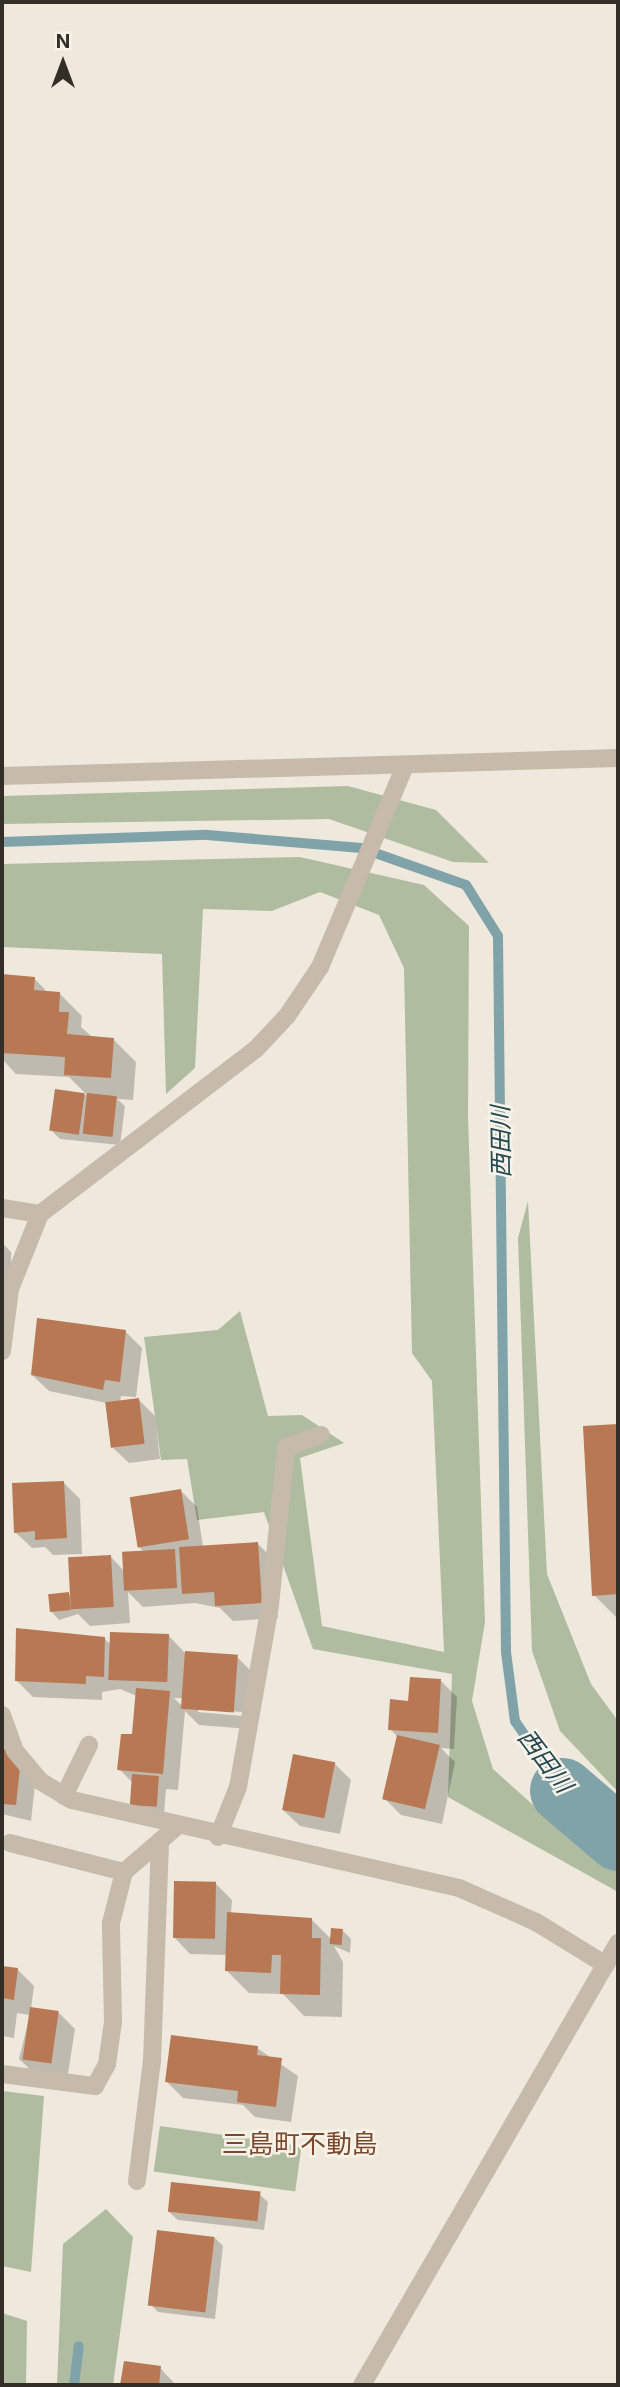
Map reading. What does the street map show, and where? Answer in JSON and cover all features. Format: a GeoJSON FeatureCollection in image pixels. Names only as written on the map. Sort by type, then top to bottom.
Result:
{"type":"FeatureCollection","features":[{"type":"Feature","properties":{"kind":"street"},"geometry":{"type":"LineString","coordinates":[[2,776],[618,758]]}},
{"type":"Feature","properties":{"kind":"street"},"geometry":{"type":"LineString","coordinates":[[2,1351],[10,1289],[40,1214],[256,1049],[320,967],[353,882],[397,790],[405,766]]}},
{"type":"Feature","properties":{"kind":"street"},"geometry":{"type":"LineString","coordinates":[[2,1208],[40,1214]]}},
{"type":"Feature","properties":{"kind":"street"},"geometry":{"type":"LineString","coordinates":[[218,1837],[238,1787],[270,1605],[286,1447],[321,1435]]}},
{"type":"Feature","properties":{"kind":"street"},"geometry":{"type":"LineString","coordinates":[[2,1715],[15,1751],[40,1781],[64,1796],[175,1828],[459,1888],[536,1922],[606,1965]]}},
{"type":"Feature","properties":{"kind":"street"},"geometry":{"type":"LineString","coordinates":[[64,1796],[89,1745]]}},
{"type":"Feature","properties":{"kind":"street"},"geometry":{"type":"LineString","coordinates":[[2,2074],[95,2086],[107,2064],[113,2022],[111,1923],[124,1872],[160,1844],[175,1828]]}},
{"type":"Feature","properties":{"kind":"street"},"geometry":{"type":"LineString","coordinates":[[10,1843],[124,1872]]}},
{"type":"Feature","properties":{"kind":"street"},"geometry":{"type":"LineString","coordinates":[[137,2181],[152,2062],[160,1844]]}},
{"type":"Feature","properties":{"kind":"street"},"geometry":{"type":"LineString","coordinates":[[362,2385],[618,1943]]}},
{"type":"Feature","properties":{"kind":"green space"},"geometry":{"type":"Polygon","coordinates":[[[348,786],[436,810],[489,863],[453,862],[329,819],[2,824],[2,796],[348,786]]]}},
{"type":"Feature","properties":{"kind":"green space"},"geometry":{"type":"Polygon","coordinates":[[[300,857],[424,885],[469,926],[468,1117],[485,1622],[472,1701],[493,1769],[551,1821],[618,1864],[618,1892],[448,1797],[452,1674],[313,1649],[264,1512],[197,1520],[187,1459],[161,1460],[144,1337],[218,1330],[240,1311],[268,1416],[302,1415],[344,1443],[300,1458],[322,1626],[444,1652],[432,1381],[412,1353],[404,968],[379,915],[320,892],[272,911],[203,909],[195,1068],[166,1094],[162,954],[2,947],[2,864],[300,857]]]}},
{"type":"Feature","properties":{"kind":"green space"},"geometry":{"type":"Polygon","coordinates":[[[528,1201],[547,1574],[591,1684],[618,1721],[618,1792],[560,1731],[532,1651],[518,1238],[528,1201]]]}},
{"type":"Feature","properties":{"kind":"green space"},"geometry":{"type":"Polygon","coordinates":[[[2,2091],[44,2096],[31,2272],[2,2266],[2,2091]]]}},
{"type":"Feature","properties":{"kind":"green space"},"geometry":{"type":"Polygon","coordinates":[[[160,2126],[302,2146],[295,2191],[154,2172],[160,2126]]]}},
{"type":"Feature","properties":{"kind":"green space"},"geometry":{"type":"Polygon","coordinates":[[[106,2209],[133,2237],[113,2385],[57,2385],[63,2244],[106,2209]]]}},
{"type":"Feature","properties":{"kind":"green space"},"geometry":{"type":"Polygon","coordinates":[[[2,2313],[27,2321],[26,2385],[2,2385],[2,2313]]]}},
{"type":"Feature","properties":{"kind":"building"},"geometry":{"type":"Polygon","coordinates":[[[2,974],[35,977],[34,990],[60,992],[59,1012],[69,1012],[67,1034],[114,1038],[111,1078],[64,1075],[65,1057],[2,1053],[2,974]]]}},
{"type":"Feature","properties":{"kind":"building"},"geometry":{"type":"Polygon","coordinates":[[[55,1089],[85,1093],[79,1135],[49,1131],[55,1089]]]}},
{"type":"Feature","properties":{"kind":"building"},"geometry":{"type":"Polygon","coordinates":[[[87,1093],[117,1096],[113,1137],[83,1134],[87,1093]]]}},
{"type":"Feature","properties":{"kind":"building"},"geometry":{"type":"Polygon","coordinates":[[[37,1318],[126,1330],[120,1382],[105,1380],[103,1390],[31,1375],[37,1318]]]}},
{"type":"Feature","properties":{"kind":"building"},"geometry":{"type":"Polygon","coordinates":[[[139,1398],[145,1444],[111,1448],[105,1402],[139,1398]]]}},
{"type":"Feature","properties":{"kind":"building"},"geometry":{"type":"Polygon","coordinates":[[[618,1424],[618,1594],[592,1596],[583,1426],[618,1424]]]}},
{"type":"Feature","properties":{"kind":"building"},"geometry":{"type":"Polygon","coordinates":[[[64,1481],[67,1538],[35,1540],[35,1531],[14,1533],[12,1483],[64,1481]]]}},
{"type":"Feature","properties":{"kind":"building"},"geometry":{"type":"Polygon","coordinates":[[[181,1489],[189,1539],[138,1548],[130,1497],[181,1489]]]}},
{"type":"Feature","properties":{"kind":"building"},"geometry":{"type":"Polygon","coordinates":[[[258,1542],[262,1603],[215,1606],[214,1592],[182,1594],[179,1547],[258,1542]]]}},
{"type":"Feature","properties":{"kind":"building"},"geometry":{"type":"Polygon","coordinates":[[[175,1549],[177,1588],[124,1591],[122,1552],[175,1549]]]}},
{"type":"Feature","properties":{"kind":"building"},"geometry":{"type":"Polygon","coordinates":[[[111,1555],[114,1607],[71,1609],[68,1557],[111,1555]]]}},
{"type":"Feature","properties":{"kind":"building"},"geometry":{"type":"Polygon","coordinates":[[[69,1592],[71,1610],[50,1612],[48,1594],[69,1592]]]}},
{"type":"Feature","properties":{"kind":"building"},"geometry":{"type":"Polygon","coordinates":[[[16,1628],[105,1637],[104,1677],[86,1676],[86,1684],[15,1681],[16,1628]]]}},
{"type":"Feature","properties":{"kind":"building"},"geometry":{"type":"Polygon","coordinates":[[[110,1632],[169,1634],[167,1682],[108,1680],[110,1632]]]}},
{"type":"Feature","properties":{"kind":"building"},"geometry":{"type":"Polygon","coordinates":[[[185,1651],[238,1655],[234,1713],[181,1709],[185,1651]]]}},
{"type":"Feature","properties":{"kind":"building"},"geometry":{"type":"Polygon","coordinates":[[[410,1677],[441,1679],[438,1733],[388,1730],[390,1699],[408,1701],[410,1677]]]}},
{"type":"Feature","properties":{"kind":"building"},"geometry":{"type":"Polygon","coordinates":[[[136,1688],[170,1691],[163,1774],[117,1770],[121,1734],[132,1734],[136,1688]]]}},
{"type":"Feature","properties":{"kind":"building"},"geometry":{"type":"Polygon","coordinates":[[[397,1735],[440,1745],[425,1809],[382,1799],[397,1735]]]}},
{"type":"Feature","properties":{"kind":"building"},"geometry":{"type":"Polygon","coordinates":[[[2,1746],[20,1767],[16,1805],[2,1804],[2,1746]]]}},
{"type":"Feature","properties":{"kind":"building"},"geometry":{"type":"Polygon","coordinates":[[[293,1754],[335,1762],[324,1818],[282,1810],[293,1754]]]}},
{"type":"Feature","properties":{"kind":"building"},"geometry":{"type":"Polygon","coordinates":[[[132,1774],[159,1776],[157,1807],[130,1805],[132,1774]]]}},
{"type":"Feature","properties":{"kind":"building"},"geometry":{"type":"Polygon","coordinates":[[[174,1881],[216,1882],[215,1939],[173,1938],[174,1881]]]}},
{"type":"Feature","properties":{"kind":"building"},"geometry":{"type":"Polygon","coordinates":[[[227,1912],[312,1918],[312,1938],[321,1938],[320,1995],[280,1994],[281,1955],[272,1955],[271,1973],[225,1971],[227,1912]]]}},
{"type":"Feature","properties":{"kind":"building"},"geometry":{"type":"Polygon","coordinates":[[[331,1928],[343,1929],[342,1945],[330,1944],[331,1928]]]}},
{"type":"Feature","properties":{"kind":"building"},"geometry":{"type":"Polygon","coordinates":[[[2,1966],[18,1968],[14,2000],[2,1998],[2,1966]]]}},
{"type":"Feature","properties":{"kind":"building"},"geometry":{"type":"Polygon","coordinates":[[[30,2007],[59,2011],[51,2064],[23,2059],[30,2007]]]}},
{"type":"Feature","properties":{"kind":"building"},"geometry":{"type":"Polygon","coordinates":[[[171,2035],[258,2046],[257,2055],[282,2058],[276,2107],[237,2102],[238,2091],[165,2082],[171,2035]]]}},
{"type":"Feature","properties":{"kind":"building"},"geometry":{"type":"Polygon","coordinates":[[[171,2182],[261,2191],[257,2221],[168,2212],[171,2182]]]}},
{"type":"Feature","properties":{"kind":"building"},"geometry":{"type":"Polygon","coordinates":[[[157,2230],[215,2237],[205,2313],[148,2305],[157,2230]]]}},
{"type":"Feature","properties":{"kind":"building"},"geometry":{"type":"Polygon","coordinates":[[[124,2361],[161,2366],[159,2385],[120,2385],[124,2361]]]}},
{"type":"Feature","properties":{"kind":"waterway","name":"西田川"},"geometry":{"type":"LineString","coordinates":[[2,842],[207,835],[361,848],[466,885],[498,936],[506,1652],[515,1721],[562,1790]]}},
{"type":"Feature","properties":{"kind":"waterway","name":"西田川"},"geometry":{"type":"LineString","coordinates":[[562,1790],[618,1838]]}},
{"type":"Feature","properties":{"kind":"waterway"},"geometry":{"type":"LineString","coordinates":[[74,2385],[79,2346]]}},
{"type":"Feature","properties":{"kind":"district","name":"三島町不動島"},"geometry":{"type":"Point","coordinates":[300,2144]}}]}
